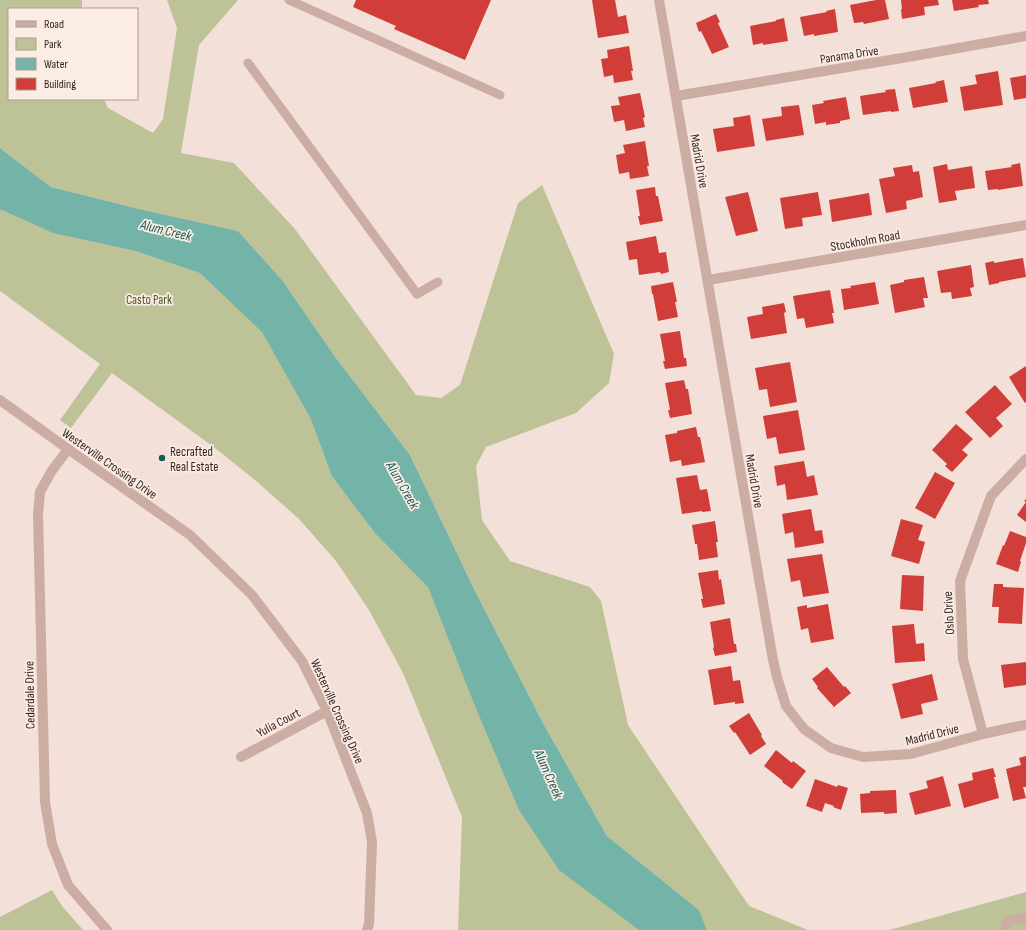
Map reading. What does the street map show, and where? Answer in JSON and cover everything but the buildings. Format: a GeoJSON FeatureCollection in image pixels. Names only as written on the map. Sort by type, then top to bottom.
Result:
{"type":"FeatureCollection","features":[{"type":"Feature","properties":{"kind":"street","name":"Madrid Drive"},"geometry":{"type":"LineString","coordinates":[[659,0],[773,660],[786,706],[804,729],[831,748],[863,757],[911,754],[983,734],[1026,725]]}},
{"type":"Feature","properties":{"kind":"street","name":"Panama Drive"},"geometry":{"type":"LineString","coordinates":[[676,96],[1026,36]]}},
{"type":"Feature","properties":{"kind":"street","name":"Stockholm Road"},"geometry":{"type":"LineString","coordinates":[[708,280],[1026,225]]}},
{"type":"Feature","properties":{"kind":"street","name":"Westerville Crossing Drive"},"geometry":{"type":"LineString","coordinates":[[0,400],[190,535],[252,595],[302,661],[327,711],[367,813],[372,842],[369,924],[367,930]]}},
{"type":"Feature","properties":{"kind":"street","name":"Cedardale Drive"},"geometry":{"type":"LineString","coordinates":[[68,449],[51,472],[40,492],[38,514],[45,802],[52,844],[68,885],[107,930]]}},
{"type":"Feature","properties":{"kind":"street","name":"Oslo Drive"},"geometry":{"type":"LineString","coordinates":[[983,734],[963,658],[960,581],[992,496],[1026,459]]}},
{"type":"Feature","properties":{"kind":"street","name":"Yulia Court"},"geometry":{"type":"LineString","coordinates":[[241,757],[327,711]]}},
{"type":"Feature","properties":{"kind":"lane"},"geometry":{"type":"LineString","coordinates":[[289,0],[500,95]]}},
{"type":"Feature","properties":{"kind":"lane"},"geometry":{"type":"LineString","coordinates":[[248,62],[417,294],[438,282]]}},
{"type":"Feature","properties":{"kind":"lane"},"geometry":{"type":"LineString","coordinates":[[1005,930],[1008,920],[1026,918]]}},
{"type":"Feature","properties":{"kind":"green space"},"geometry":{"type":"Polygon","coordinates":[[[0,0],[82,0],[82,8],[8,8],[8,100],[104,100],[108,108],[153,133],[163,119],[177,28],[167,0],[238,0],[199,45],[181,153],[234,163],[295,229],[416,395],[441,398],[460,385],[518,203],[542,185],[614,354],[609,383],[576,413],[486,447],[476,466],[482,520],[510,561],[590,587],[601,601],[628,725],[749,906],[808,930],[707,930],[699,910],[607,836],[544,725],[474,589],[410,455],[336,358],[282,280],[238,231],[139,209],[51,187],[0,148],[0,0]]]}},
{"type":"Feature","properties":{"kind":"green space","name":"Casto Park"},"geometry":{"type":"Polygon","coordinates":[[[0,156],[67,206],[194,224],[658,930],[458,930],[462,817],[403,673],[369,610],[336,561],[299,519],[255,480],[215,448],[112,373],[71,428],[60,420],[100,364],[0,291],[0,156]]]}},
{"type":"Feature","properties":{"kind":"green space"},"geometry":{"type":"Polygon","coordinates":[[[52,890],[62,906],[83,930],[0,930],[0,917],[52,890]]]}},
{"type":"Feature","properties":{"kind":"green space"},"geometry":{"type":"Polygon","coordinates":[[[1026,892],[1026,930],[889,930],[1026,892]]]}},
{"type":"Feature","properties":{"kind":"water","name":"Alum Creek"},"geometry":{"type":"Polygon","coordinates":[[[0,148],[51,187],[139,209],[238,231],[282,280],[336,358],[410,455],[474,589],[544,725],[607,836],[699,910],[707,930],[639,930],[559,870],[519,810],[475,706],[428,587],[375,533],[332,476],[311,419],[262,332],[200,273],[136,251],[53,233],[0,209],[0,148]]]}},
{"type":"Feature","properties":{"kind":"place","name":"Recrafted Real Estate"},"geometry":{"type":"Point","coordinates":[162,458]}}]}
